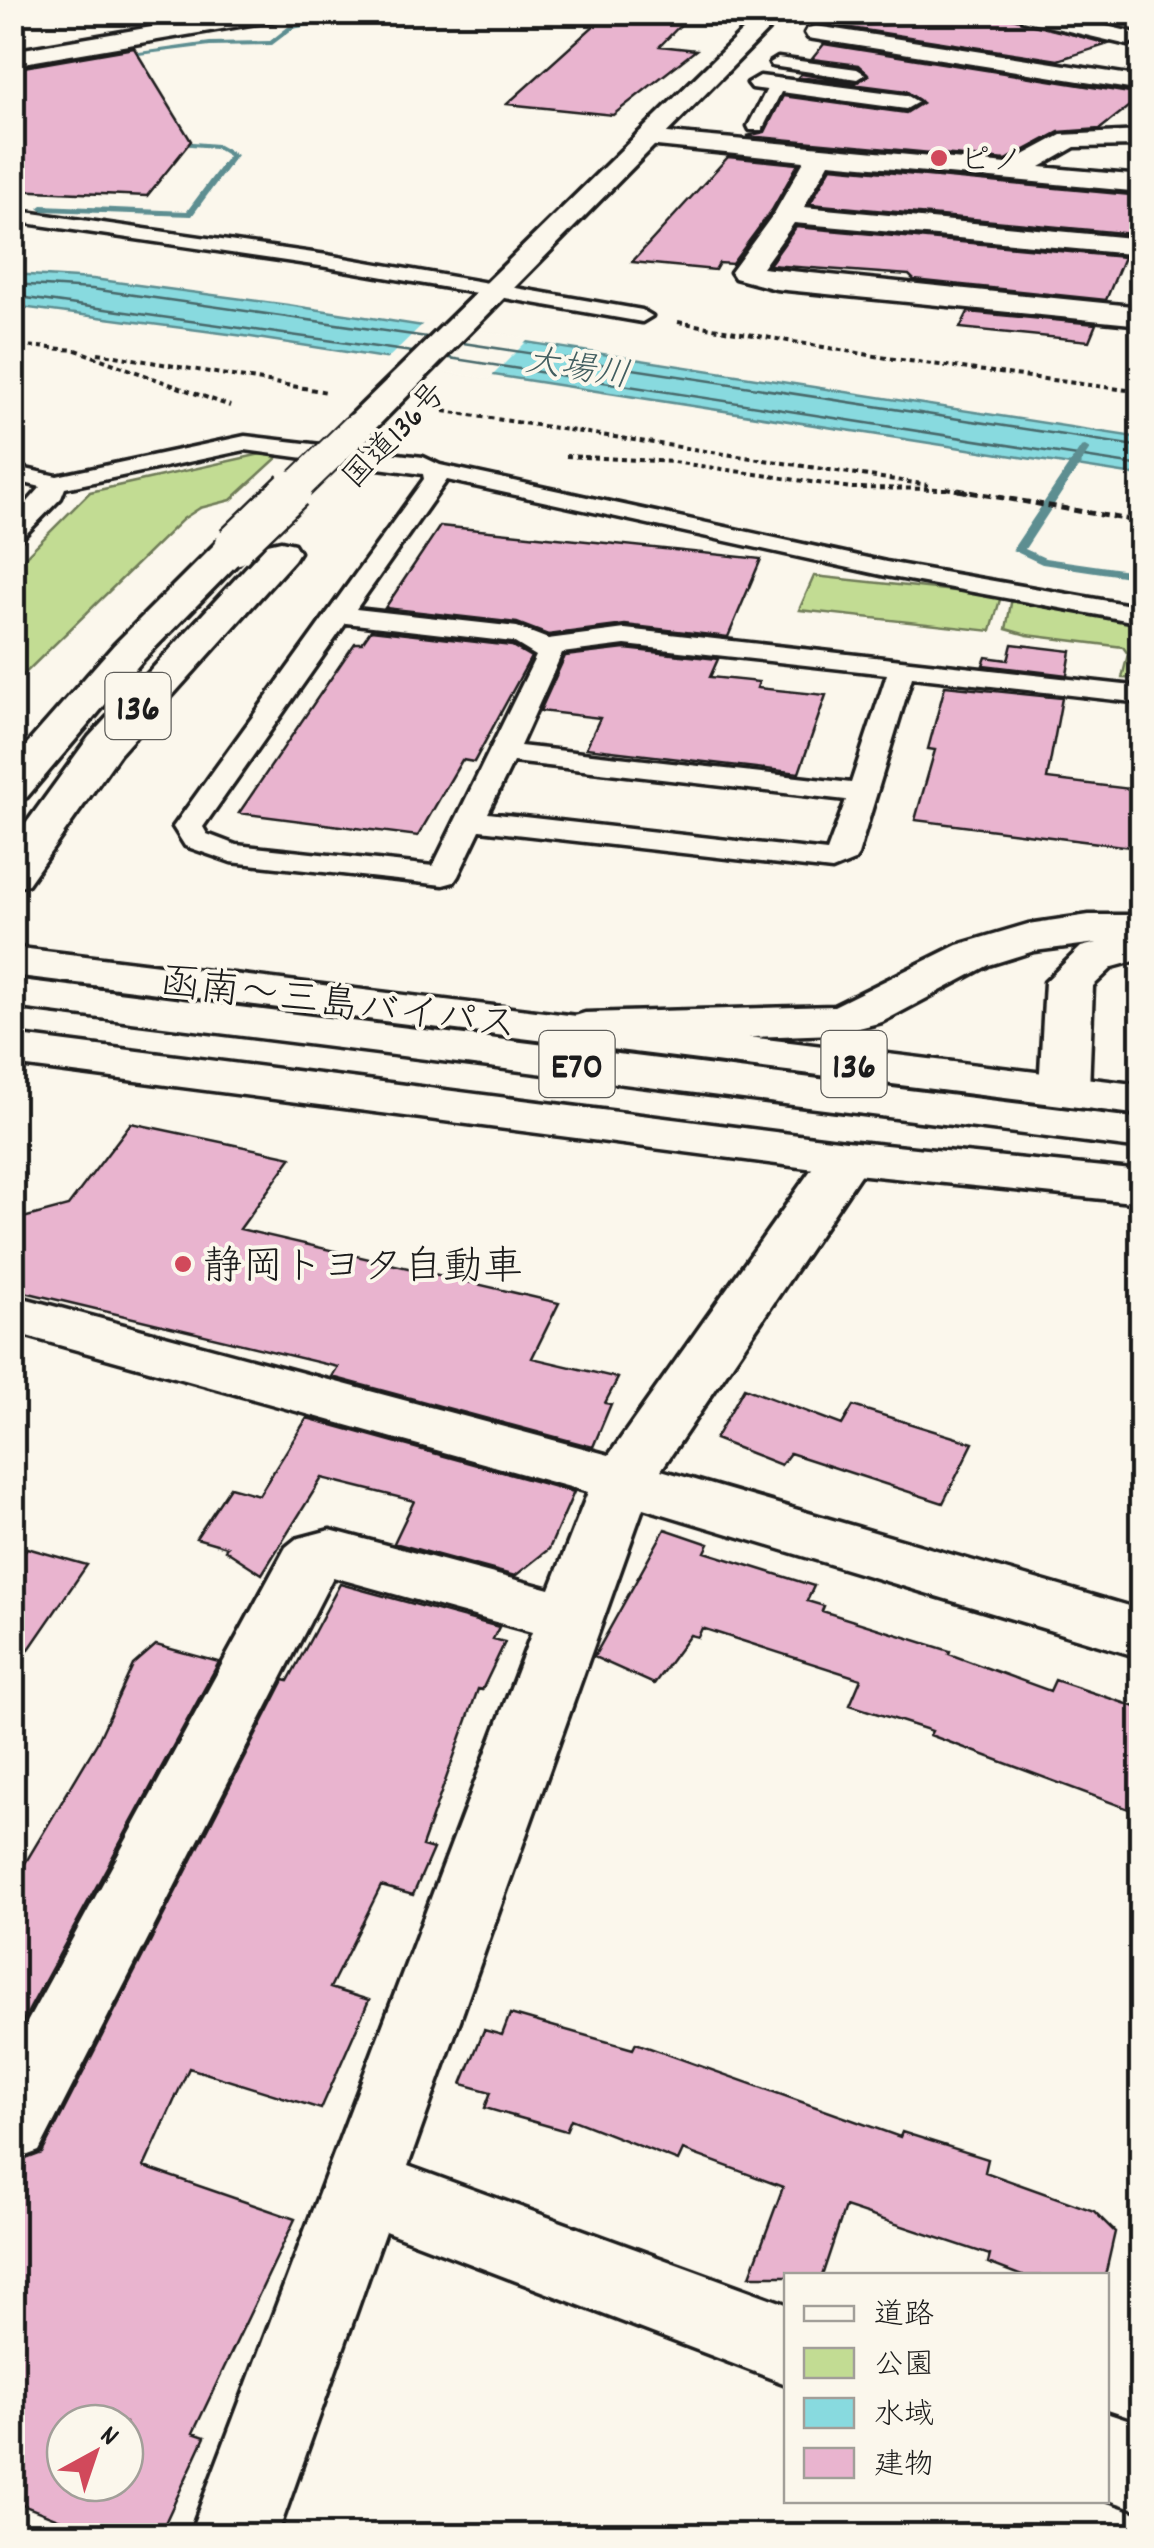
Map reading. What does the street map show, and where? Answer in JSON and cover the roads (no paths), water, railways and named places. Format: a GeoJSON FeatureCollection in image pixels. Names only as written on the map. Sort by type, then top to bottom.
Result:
{"type":"FeatureCollection","features":[{"type":"Feature","properties":{"kind":"main road"},"geometry":{"type":"LineString","coordinates":[[12,58],[280,12]]}},
{"type":"Feature","properties":{"kind":"main road","name":"国道136号"},"geometry":{"type":"LineString","coordinates":[[12,875],[104,746],[393,433],[646,139],[775,12]]}},
{"type":"Feature","properties":{"kind":"main road"},"geometry":{"type":"LineString","coordinates":[[658,168],[742,68],[796,12]]}},
{"type":"Feature","properties":{"kind":"main road"},"geometry":{"type":"LineString","coordinates":[[765,84],[832,12]]}},
{"type":"Feature","properties":{"kind":"main road"},"geometry":{"type":"LineString","coordinates":[[1066,23],[1102,12]]}},
{"type":"Feature","properties":{"kind":"main road"},"geometry":{"type":"LineString","coordinates":[[1030,15],[1128,38]]}},
{"type":"Feature","properties":{"kind":"main road"},"geometry":{"type":"LineString","coordinates":[[816,33],[1142,84]]}},
{"type":"Feature","properties":{"kind":"main road"},"geometry":{"type":"LineString","coordinates":[[765,84],[906,102]]}},
{"type":"Feature","properties":{"kind":"main road"},"geometry":{"type":"LineString","coordinates":[[1010,173],[1070,140],[1142,138]]}},
{"type":"Feature","properties":{"kind":"main road"},"geometry":{"type":"LineString","coordinates":[[646,139],[1142,184]]}},
{"type":"Feature","properties":{"kind":"main road"},"geometry":{"type":"LineString","coordinates":[[820,156],[745,272],[776,280],[1142,316]]}},
{"type":"Feature","properties":{"kind":"main road","name":"国道136号"},"geometry":{"type":"LineString","coordinates":[[508,296],[634,188]]}},
{"type":"Feature","properties":{"kind":"main road"},"geometry":{"type":"LineString","coordinates":[[786,214],[1142,247]]}},
{"type":"Feature","properties":{"kind":"main road","name":"国道136号"},"geometry":{"type":"LineString","coordinates":[[12,788],[128,653],[356,430],[419,403]]}},
{"type":"Feature","properties":{"kind":"main road"},"geometry":{"type":"LineString","coordinates":[[12,741],[60,692],[128,653]]}},
{"type":"Feature","properties":{"kind":"main road"},"geometry":{"type":"LineString","coordinates":[[567,1029],[836,1020],[865,1012],[973,955],[1089,929],[1142,929]]}},
{"type":"Feature","properties":{"kind":"main road"},"geometry":{"type":"LineString","coordinates":[[1064,1090],[1069,982],[1097,957],[1142,945]]}},
{"type":"Feature","properties":{"kind":"main road","name":"函南～三島バイパス"},"geometry":{"type":"LineString","coordinates":[[12,962],[1142,1100]]}},
{"type":"Feature","properties":{"kind":"main road","name":"E70"},"geometry":{"type":"LineString","coordinates":[[12,993],[1142,1134]]}},
{"type":"Feature","properties":{"kind":"main road","name":"136"},"geometry":{"type":"LineString","coordinates":[[12,1050],[846,1156],[1142,1187]]}},
{"type":"Feature","properties":{"kind":"main road"},"geometry":{"type":"LineString","coordinates":[[233,2536],[569,1618],[624,1480],[846,1156]]}},
{"type":"Feature","properties":{"kind":"main road"},"geometry":{"type":"LineString","coordinates":[[12,1313],[624,1480],[1142,1634]]}},
{"type":"Feature","properties":{"kind":"main road"},"geometry":{"type":"LineString","coordinates":[[12,2126],[308,1563],[318,1555],[330,1554],[569,1618]]}},
{"type":"Feature","properties":{"kind":"main road"},"geometry":{"type":"LineString","coordinates":[[361,2185],[784,2343]]}},
{"type":"Feature","properties":{"kind":"main road"},"geometry":{"type":"LineString","coordinates":[[1109,2457],[1142,2468]]}},
{"type":"Feature","properties":{"kind":"lane"},"geometry":{"type":"LineString","coordinates":[[756,126],[765,84],[857,74]]}},
{"type":"Feature","properties":{"kind":"lane"},"geometry":{"type":"LineString","coordinates":[[12,214],[642,316]]}},
{"type":"Feature","properties":{"kind":"lane"},"geometry":{"type":"LineString","coordinates":[[12,474],[43,478],[52,484],[246,444],[423,464],[434,470],[886,569],[1142,615]]}},
{"type":"Feature","properties":{"kind":"lane"},"geometry":{"type":"LineString","coordinates":[[434,470],[436,478],[188,827],[195,840],[230,854],[443,876],[550,655],[546,647]]}},
{"type":"Feature","properties":{"kind":"lane"},"geometry":{"type":"LineString","coordinates":[[12,534],[53,494],[52,484]]}},
{"type":"Feature","properties":{"kind":"lane"},"geometry":{"type":"LineString","coordinates":[[339,614],[517,634],[546,647],[624,637],[1142,695]]}},
{"type":"Feature","properties":{"kind":"lane"},"geometry":{"type":"LineString","coordinates":[[470,820],[819,863],[843,855],[902,668]]}},
{"type":"Feature","properties":{"kind":"lane"},"geometry":{"type":"LineString","coordinates":[[503,752],[862,793]]}},
{"type":"Feature","properties":{"kind":"water","name":"大場川"},"geometry":{"type":"Polygon","coordinates":[[[12,274],[93,279],[288,305],[1141,438],[1141,476],[244,336],[13,306],[12,274]]]}},
{"type":"Feature","properties":{"kind":"waterway"},"geometry":{"type":"LineString","coordinates":[[115,56],[210,44],[272,43],[291,27],[326,21],[337,12]]}},
{"type":"Feature","properties":{"kind":"waterway"},"geometry":{"type":"LineString","coordinates":[[42,208],[189,214],[233,155],[217,146],[170,142]]}},
{"type":"Feature","properties":{"kind":"waterway"},"geometry":{"type":"LineString","coordinates":[[1085,449],[1018,550],[1042,561],[1142,576]]}},
{"type":"Feature","properties":{"kind":"place","name":"ピノ"},"geometry":{"type":"Point","coordinates":[939,158]}},
{"type":"Feature","properties":{"kind":"place","name":"静岡トヨタ自動車"},"geometry":{"type":"Point","coordinates":[183,1264]}}]}
